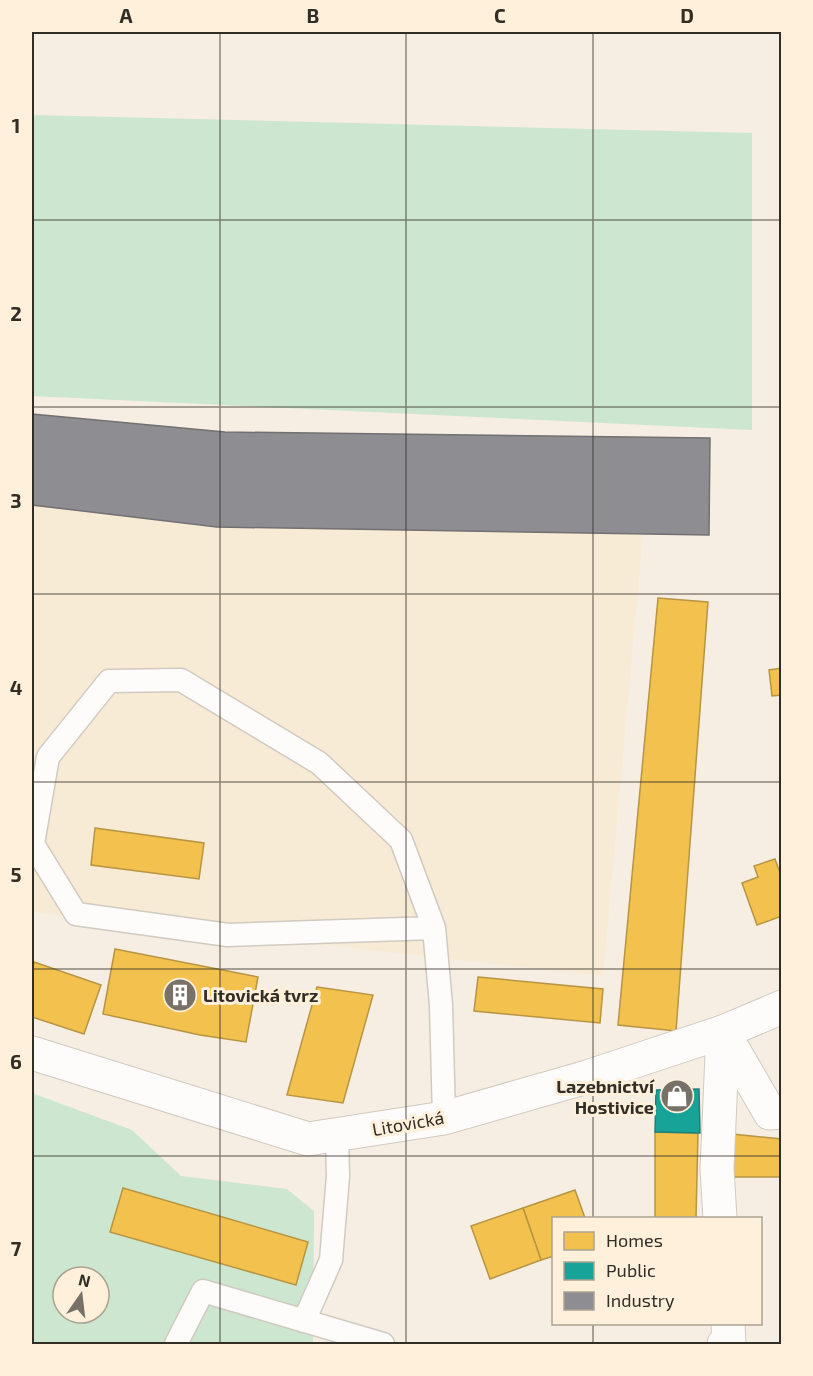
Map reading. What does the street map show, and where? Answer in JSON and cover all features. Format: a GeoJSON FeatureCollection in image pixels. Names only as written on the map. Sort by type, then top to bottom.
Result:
{"type":"FeatureCollection","features":[{"type":"Feature","properties":{"kind":"street","name":"Litovická"},"geometry":{"type":"LineString","coordinates":[[32,1053],[308,1139],[444,1118],[587,1077],[723,1032],[782,1007]]}},
{"type":"Feature","properties":{"kind":"street"},"geometry":{"type":"LineString","coordinates":[[723,1032],[770,1113],[782,1112]]}},
{"type":"Feature","properties":{"kind":"street"},"geometry":{"type":"LineString","coordinates":[[720,1217],[717,1169],[723,1032]]}},
{"type":"Feature","properties":{"kind":"street"},"geometry":{"type":"LineString","coordinates":[[724,1344],[729,1344],[728,1325]]}},
{"type":"Feature","properties":{"kind":"lane"},"geometry":{"type":"LineString","coordinates":[[434,928],[228,935],[76,914],[33,844],[48,757],[109,681],[181,680],[319,763],[401,840],[434,928],[441,1005],[444,1118]]}},
{"type":"Feature","properties":{"kind":"lane"},"geometry":{"type":"LineString","coordinates":[[304,1322],[332,1260],[338,1176],[337,1135]]}},
{"type":"Feature","properties":{"kind":"lane"},"geometry":{"type":"LineString","coordinates":[[176,1344],[202,1291],[383,1344]]}},
{"type":"Feature","properties":{"kind":"shaded area"},"geometry":{"type":"Polygon","coordinates":[[[32,505],[217,527],[643,534],[603,976],[32,912],[32,505]]]}},
{"type":"Feature","properties":{"kind":"green space"},"geometry":{"type":"Polygon","coordinates":[[[32,115],[752,133],[752,430],[32,396],[32,115]]]}},
{"type":"Feature","properties":{"kind":"green space"},"geometry":{"type":"Polygon","coordinates":[[[32,1093],[132,1130],[181,1176],[287,1189],[314,1211],[313,1344],[32,1344],[32,1093]]]}},
{"type":"Feature","properties":{"kind":"building: Homes"},"geometry":{"type":"Polygon","coordinates":[[[658,598],[708,602],[676,1031],[618,1025],[658,598]]]}},
{"type":"Feature","properties":{"kind":"building: Homes"},"geometry":{"type":"Polygon","coordinates":[[[782,668],[782,695],[772,696],[769,670],[782,668]]]}},
{"type":"Feature","properties":{"kind":"building: Homes"},"geometry":{"type":"Polygon","coordinates":[[[95,828],[204,843],[199,879],[91,865],[95,828]]]}},
{"type":"Feature","properties":{"kind":"building: Homes"},"geometry":{"type":"Polygon","coordinates":[[[775,859],[779,870],[782,869],[782,916],[757,925],[742,883],[758,877],[754,866],[775,859]]]}},
{"type":"Feature","properties":{"kind":"building: Homes","name":"Litovická tvrz"},"geometry":{"type":"Polygon","coordinates":[[[115,949],[258,977],[246,1042],[200,1035],[103,1014],[115,949]]]}},
{"type":"Feature","properties":{"kind":"building: Homes"},"geometry":{"type":"Polygon","coordinates":[[[34,962],[101,985],[84,1034],[32,1017],[34,962]]]}},
{"type":"Feature","properties":{"kind":"building: Homes"},"geometry":{"type":"Polygon","coordinates":[[[478,977],[603,989],[600,1023],[474,1011],[478,977]]]}},
{"type":"Feature","properties":{"kind":"building: Homes"},"geometry":{"type":"Polygon","coordinates":[[[317,987],[373,995],[343,1103],[287,1095],[317,987]]]}},
{"type":"Feature","properties":{"kind":"building: Homes"},"geometry":{"type":"Polygon","coordinates":[[[655,1132],[698,1133],[696,1217],[655,1217],[655,1132]]]}},
{"type":"Feature","properties":{"kind":"building: Homes"},"geometry":{"type":"Polygon","coordinates":[[[732,1134],[782,1139],[782,1177],[727,1177],[732,1134]]]}},
{"type":"Feature","properties":{"kind":"building: Homes"},"geometry":{"type":"Polygon","coordinates":[[[123,1188],[308,1242],[296,1285],[110,1232],[123,1188]]]}},
{"type":"Feature","properties":{"kind":"building: Homes"},"geometry":{"type":"Polygon","coordinates":[[[575,1190],[585,1217],[552,1217],[552,1257],[541,1260],[523,1208],[575,1190]]]}},
{"type":"Feature","properties":{"kind":"building: Homes"},"geometry":{"type":"Polygon","coordinates":[[[523,1208],[541,1260],[490,1279],[471,1226],[523,1208]]]}},
{"type":"Feature","properties":{"kind":"building: Public"},"geometry":{"type":"Polygon","coordinates":[[[699,1089],[700,1133],[655,1132],[656,1090],[699,1089]]]}},
{"type":"Feature","properties":{"kind":"building: Industry"},"geometry":{"type":"Polygon","coordinates":[[[32,414],[225,432],[710,438],[709,535],[217,527],[32,505],[32,414]]]}},
{"type":"Feature","properties":{"kind":"place","name":"Litovická tvrz"},"geometry":{"type":"Point","coordinates":[180,995]}},
{"type":"Feature","properties":{"kind":"place","name":"Lazebnictví Hostivice"},"geometry":{"type":"Point","coordinates":[677,1096]}}]}
